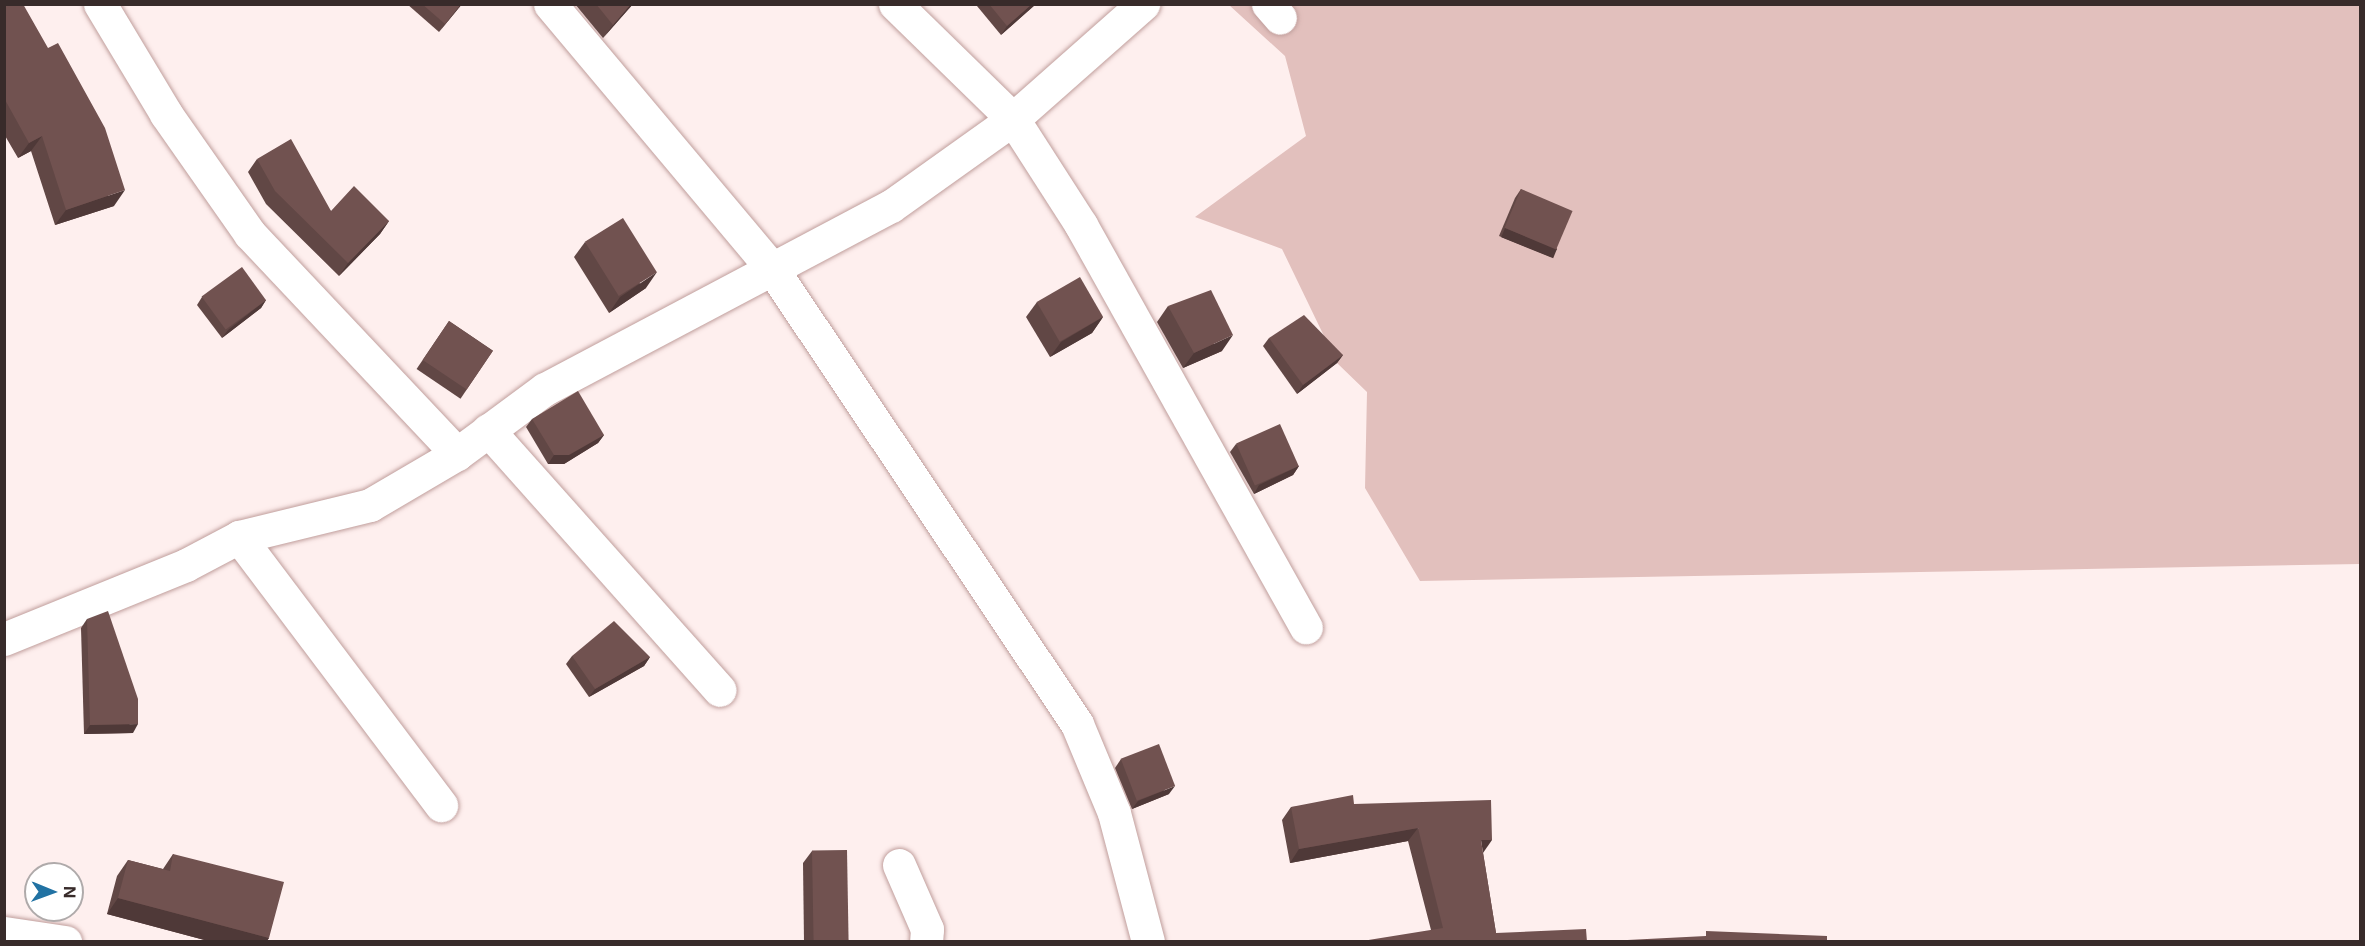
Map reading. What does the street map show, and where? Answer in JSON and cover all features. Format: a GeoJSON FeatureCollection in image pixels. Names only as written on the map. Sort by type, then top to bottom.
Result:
{"type":"FeatureCollection","features":[{"type":"Feature","properties":{"kind":"street"},"geometry":{"type":"LineString","coordinates":[[100,4],[166,114],[250,234],[457,454]]}},
{"type":"Feature","properties":{"kind":"street"},"geometry":{"type":"LineString","coordinates":[[550,4],[771,267],[1077,724],[1114,813],[1148,942]]}},
{"type":"Feature","properties":{"kind":"street"},"geometry":{"type":"LineString","coordinates":[[895,4],[1013,118],[1081,225],[1306,627]]}},
{"type":"Feature","properties":{"kind":"street"},"geometry":{"type":"LineString","coordinates":[[4,639],[186,565],[238,537],[370,505],[457,454],[545,389],[771,267],[891,206],[1013,118],[1143,4]]}},
{"type":"Feature","properties":{"kind":"street"},"geometry":{"type":"LineString","coordinates":[[488,430],[720,690]]}},
{"type":"Feature","properties":{"kind":"street"},"geometry":{"type":"LineString","coordinates":[[238,537],[441,804]]}},
{"type":"Feature","properties":{"kind":"street"},"geometry":{"type":"LineString","coordinates":[[899,865],[927,929],[926,942]]}},
{"type":"Feature","properties":{"kind":"street"},"geometry":{"type":"LineString","coordinates":[[4,933],[65,942]]}},
{"type":"Feature","properties":{"kind":"shaded area"},"geometry":{"type":"Polygon","coordinates":[[[1229,5],[2360,5],[2360,564],[1420,581],[1365,488],[1367,392],[1337,363],[1282,249],[1195,217],[1306,136],[1285,56],[1229,5]]]}},
{"type":"Feature","properties":{"kind":"building"},"geometry":{"type":"Polygon","coordinates":[[[4,4],[23,4],[48,48],[58,43],[105,128],[125,190],[66,210],[42,136],[29,143],[4,98],[4,4]]]}},
{"type":"Feature","properties":{"kind":"building"},"geometry":{"type":"Polygon","coordinates":[[[422,4],[461,4],[445,24],[422,4]]]}},
{"type":"Feature","properties":{"kind":"building"},"geometry":{"type":"Polygon","coordinates":[[[596,4],[631,4],[613,25],[596,4]]]}},
{"type":"Feature","properties":{"kind":"building"},"geometry":{"type":"Polygon","coordinates":[[[989,4],[1032,4],[1007,26],[989,4]]]}},
{"type":"Feature","properties":{"kind":"building"},"geometry":{"type":"Polygon","coordinates":[[[291,139],[331,211],[354,186],[389,221],[348,263],[275,191],[257,159],[291,139]]]}},
{"type":"Feature","properties":{"kind":"building"},"geometry":{"type":"Polygon","coordinates":[[[1521,189],[1573,211],[1556,250],[1505,228],[1521,189]]]}},
{"type":"Feature","properties":{"kind":"building"},"geometry":{"type":"Polygon","coordinates":[[[623,218],[657,272],[619,296],[585,242],[623,218]]]}},
{"type":"Feature","properties":{"kind":"building"},"geometry":{"type":"Polygon","coordinates":[[[242,267],[266,300],[226,330],[202,296],[242,267]]]}},
{"type":"Feature","properties":{"kind":"building"},"geometry":{"type":"Polygon","coordinates":[[[1080,277],[1103,317],[1060,342],[1037,302],[1080,277]]]}},
{"type":"Feature","properties":{"kind":"building"},"geometry":{"type":"Polygon","coordinates":[[[1211,290],[1233,335],[1194,353],[1168,306],[1211,290]]]}},
{"type":"Feature","properties":{"kind":"building"},"geometry":{"type":"Polygon","coordinates":[[[1304,315],[1343,355],[1303,385],[1269,338],[1304,315]]]}},
{"type":"Feature","properties":{"kind":"building"},"geometry":{"type":"Polygon","coordinates":[[[449,321],[493,351],[467,390],[423,360],[449,321]]]}},
{"type":"Feature","properties":{"kind":"building"},"geometry":{"type":"Polygon","coordinates":[[[578,391],[604,435],[569,455],[554,455],[532,419],[578,391]]]}},
{"type":"Feature","properties":{"kind":"building"},"geometry":{"type":"Polygon","coordinates":[[[1280,424],[1299,466],[1255,486],[1236,444],[1280,424]]]}},
{"type":"Feature","properties":{"kind":"building"},"geometry":{"type":"Polygon","coordinates":[[[108,611],[138,699],[138,724],[90,725],[87,619],[108,611]]]}},
{"type":"Feature","properties":{"kind":"building"},"geometry":{"type":"Polygon","coordinates":[[[614,621],[650,657],[595,689],[572,656],[614,621]]]}},
{"type":"Feature","properties":{"kind":"building"},"geometry":{"type":"Polygon","coordinates":[[[1159,744],[1175,786],[1137,801],[1121,759],[1159,744]]]}},
{"type":"Feature","properties":{"kind":"building"},"geometry":{"type":"Polygon","coordinates":[[[1353,795],[1354,804],[1491,800],[1492,840],[1481,840],[1496,933],[1586,929],[1587,942],[1356,942],[1443,928],[1418,828],[1299,849],[1291,807],[1353,795]]]}},
{"type":"Feature","properties":{"kind":"building"},"geometry":{"type":"Polygon","coordinates":[[[847,850],[849,942],[814,942],[812,851],[847,850]]]}},
{"type":"Feature","properties":{"kind":"building"},"geometry":{"type":"Polygon","coordinates":[[[173,854],[284,882],[269,938],[118,898],[128,860],[170,871],[173,854]]]}},
{"type":"Feature","properties":{"kind":"building"},"geometry":{"type":"Polygon","coordinates":[[[1706,931],[1827,936],[1827,942],[1588,942],[1706,936],[1706,931]]]}}]}
